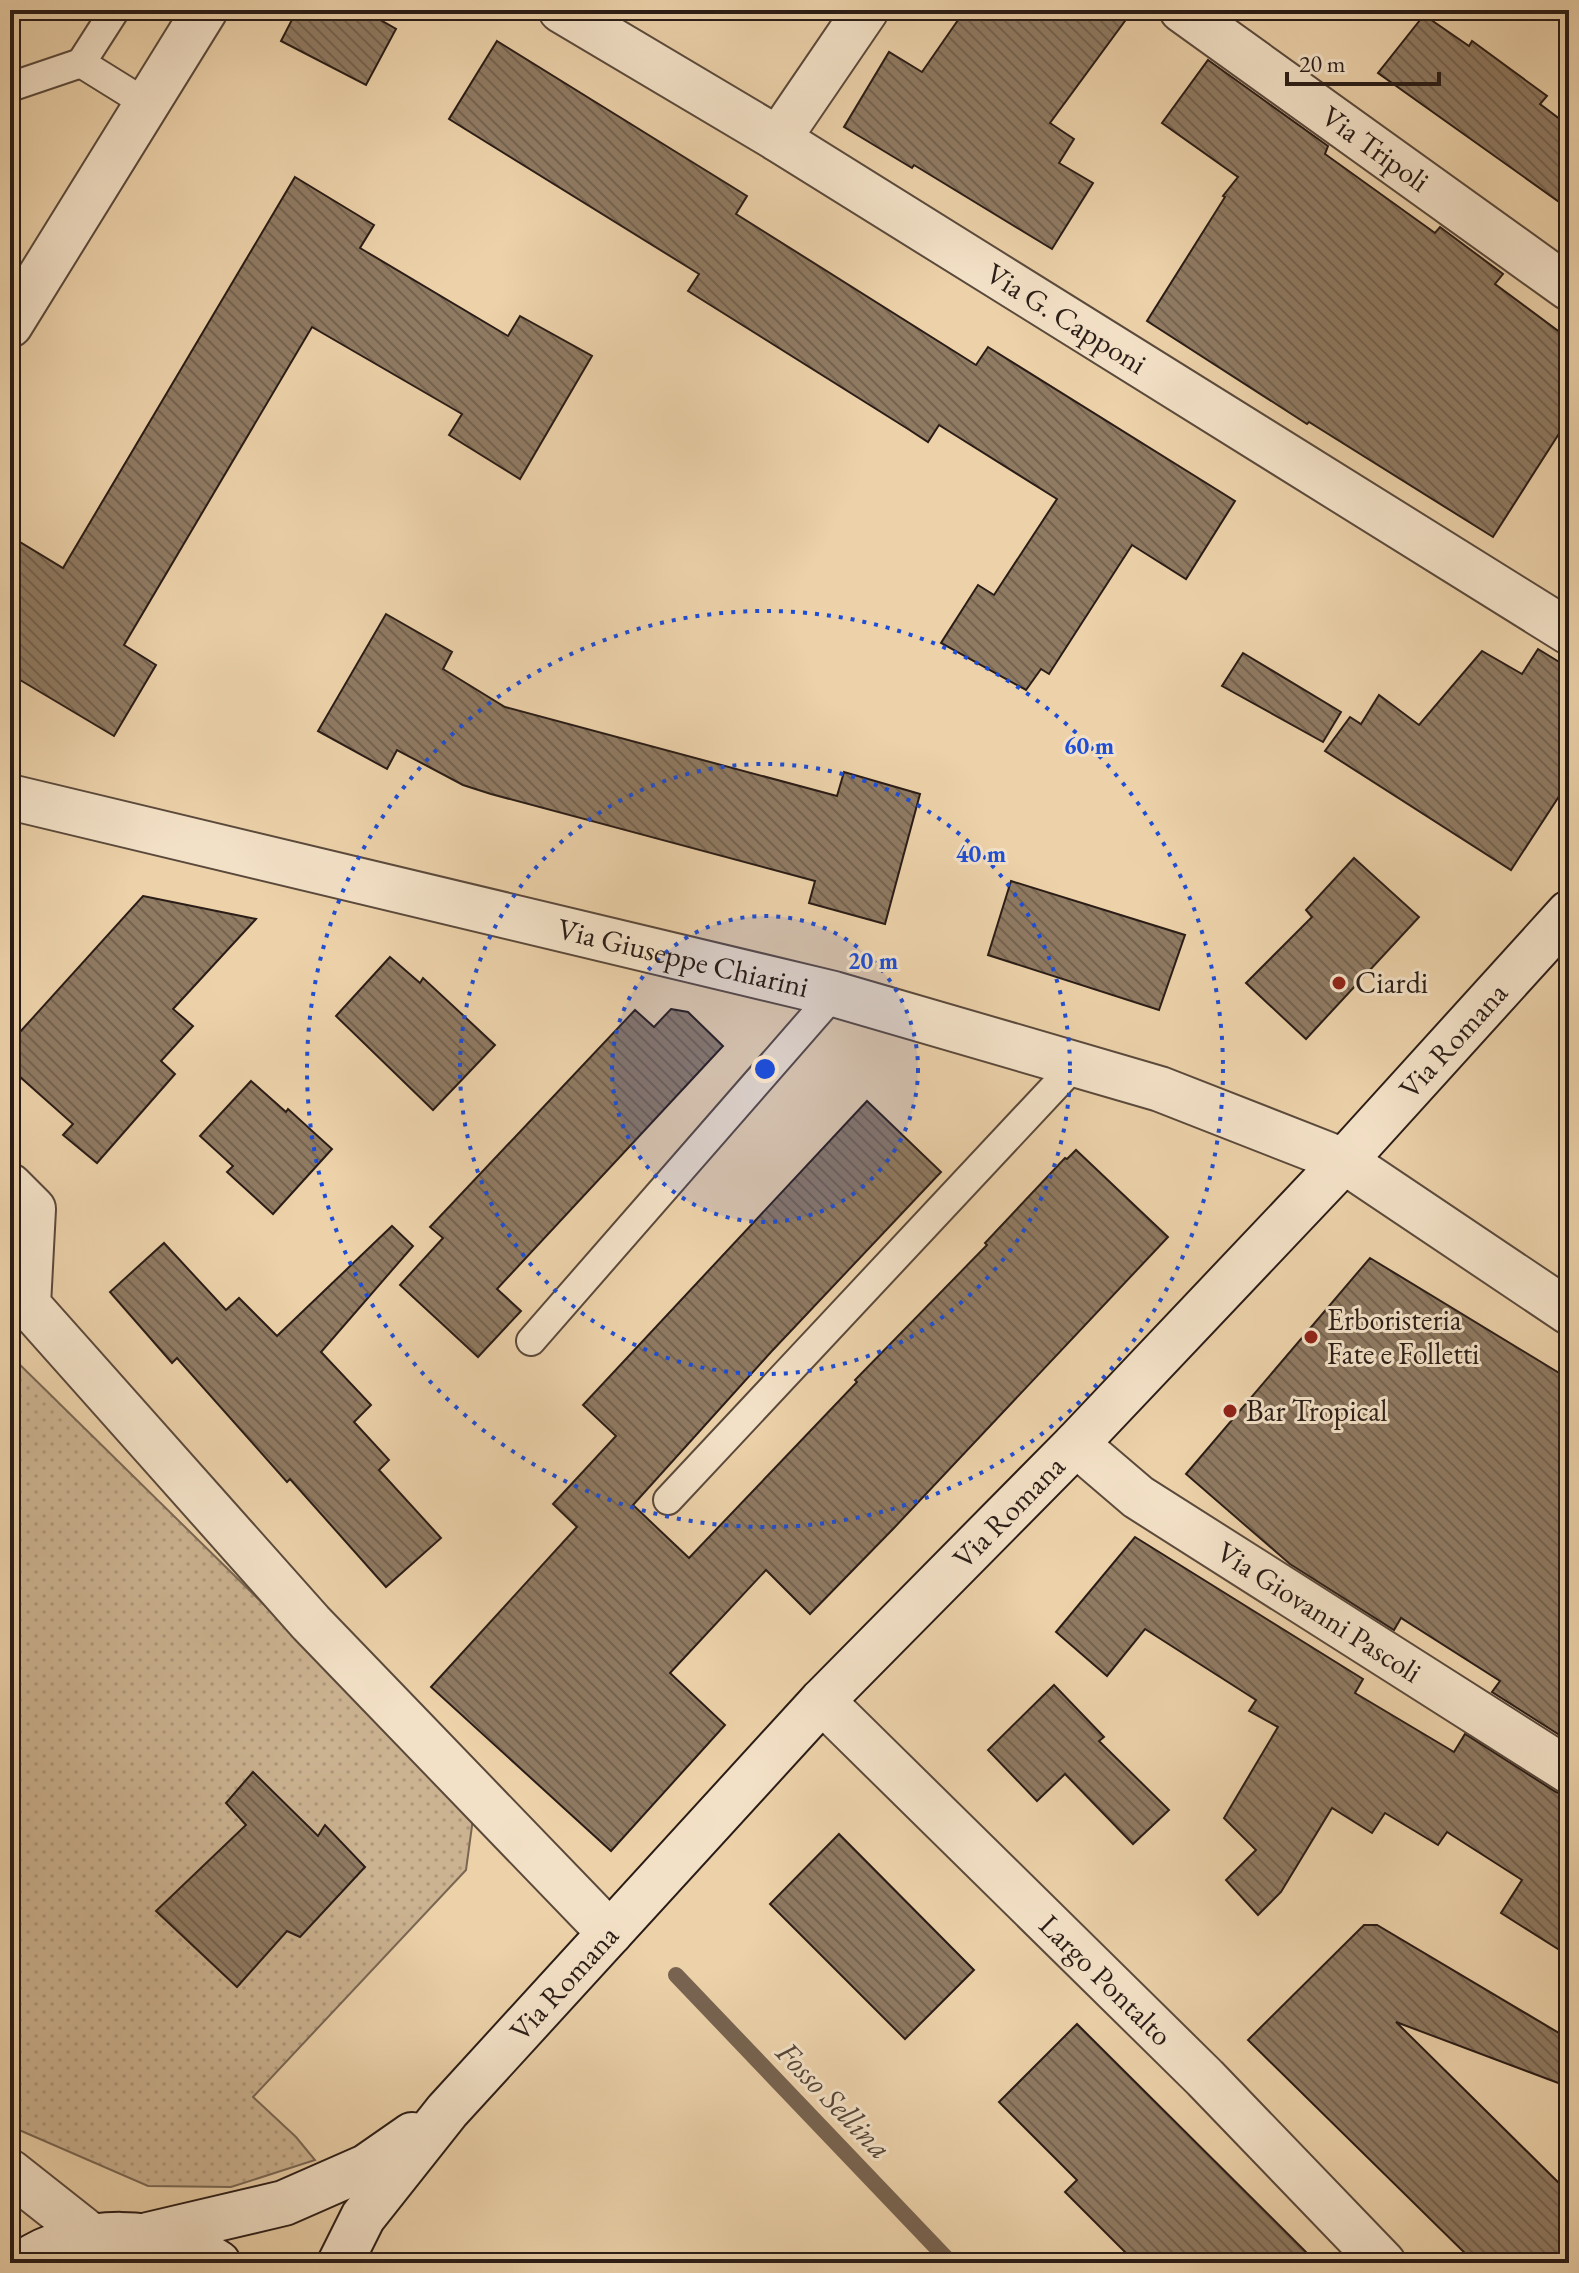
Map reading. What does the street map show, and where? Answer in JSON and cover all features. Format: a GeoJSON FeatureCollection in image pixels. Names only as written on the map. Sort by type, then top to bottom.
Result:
{"type":"FeatureCollection","features":[{"type":"Feature","properties":{"kind":"street"},"geometry":{"type":"LineString","coordinates":[[10,325],[205,10]]}},
{"type":"Feature","properties":{"kind":"street","name":"Via G. Capponi"},"geometry":{"type":"LineString","coordinates":[[561,10],[778,139],[1569,632]]}},
{"type":"Feature","properties":{"kind":"street"},"geometry":{"type":"LineString","coordinates":[[778,139],[866,10]]}},
{"type":"Feature","properties":{"kind":"street","name":"Via Tripoli"},"geometry":{"type":"LineString","coordinates":[[1182,10],[1569,288]]}},
{"type":"Feature","properties":{"kind":"street","name":"Via Giuseppe Chiarini"},"geometry":{"type":"LineString","coordinates":[[10,797],[834,994],[1160,1089],[1344,1161],[1569,1312]]}},
{"type":"Feature","properties":{"kind":"street","name":"Via Romana"},"geometry":{"type":"LineString","coordinates":[[447,2111],[822,1701],[1076,1444],[1344,1161],[1569,913]]}},
{"type":"Feature","properties":{"kind":"street"},"geometry":{"type":"LineString","coordinates":[[10,1186],[33,1209],[28,1305],[311,1623],[610,1933]]}},
{"type":"Feature","properties":{"kind":"street","name":"Via Giovanni Pascoli"},"geometry":{"type":"LineString","coordinates":[[1076,1444],[1138,1497],[1569,1771]]}},
{"type":"Feature","properties":{"kind":"street","name":"Largo Pontalto"},"geometry":{"type":"LineString","coordinates":[[822,1701],[1205,2078],[1383,2263]]}},
{"type":"Feature","properties":{"kind":"street"},"geometry":{"type":"LineString","coordinates":[[23,2263],[36,2254],[91,2236],[148,2235],[284,2203],[366,2167],[447,2111]]}},
{"type":"Feature","properties":{"kind":"street"},"geometry":{"type":"LineString","coordinates":[[340,2263],[363,2217],[447,2111]]}},
{"type":"Feature","properties":{"kind":"street"},"geometry":{"type":"LineString","coordinates":[[10,2172],[91,2236]]}},
{"type":"Feature","properties":{"kind":"street"},"geometry":{"type":"LineString","coordinates":[[148,2235],[204,2253],[218,2263]]}},
{"type":"Feature","properties":{"kind":"lane"},"geometry":{"type":"LineString","coordinates":[[10,87],[81,63],[115,10]]}},
{"type":"Feature","properties":{"kind":"lane"},"geometry":{"type":"LineString","coordinates":[[81,63],[147,104]]}},
{"type":"Feature","properties":{"kind":"lane"},"geometry":{"type":"LineString","coordinates":[[531,1341],[834,994]]}},
{"type":"Feature","properties":{"kind":"lane"},"geometry":{"type":"LineString","coordinates":[[668,1500],[1077,1063]]}},
{"type":"Feature","properties":{"kind":"shaded area"},"geometry":{"type":"Polygon","coordinates":[[[10,1355],[474,1811],[466,1870],[253,2097],[296,2137],[315,2160],[231,2187],[148,2186],[10,2126],[10,1355]]]}},
{"type":"Feature","properties":{"kind":"building"},"geometry":{"type":"Polygon","coordinates":[[[297,10],[363,10],[396,29],[366,85],[281,41],[297,10]]]}},
{"type":"Feature","properties":{"kind":"building"},"geometry":{"type":"Polygon","coordinates":[[[965,10],[1133,10],[1050,123],[1074,139],[1059,163],[1093,183],[1052,249],[914,165],[912,168],[844,127],[889,52],[922,72],[965,10]]]}},
{"type":"Feature","properties":{"kind":"building"},"geometry":{"type":"Polygon","coordinates":[[[1424,15],[1469,46],[1472,41],[1547,96],[1540,104],[1569,126],[1569,209],[1378,73],[1424,15]]]}},
{"type":"Feature","properties":{"kind":"building"},"geometry":{"type":"Polygon","coordinates":[[[497,41],[747,196],[736,214],[976,365],[988,347],[1235,501],[1186,579],[1132,545],[1049,674],[1041,669],[1026,690],[941,643],[978,585],[994,595],[1057,499],[939,425],[928,442],[688,291],[699,274],[449,119],[497,41]]]}},
{"type":"Feature","properties":{"kind":"building"},"geometry":{"type":"Polygon","coordinates":[[[1208,60],[1328,146],[1325,154],[1435,233],[1440,227],[1503,274],[1495,284],[1569,339],[1569,418],[1493,537],[1309,422],[1307,424],[1147,321],[1223,196],[1238,177],[1162,123],[1208,60]]]}},
{"type":"Feature","properties":{"kind":"building"},"geometry":{"type":"Polygon","coordinates":[[[295,177],[374,225],[360,248],[508,336],[520,316],[592,356],[520,479],[449,435],[462,414],[312,327],[124,645],[156,665],[114,736],[10,674],[10,536],[63,568],[295,177]]]}},
{"type":"Feature","properties":{"kind":"building"},"geometry":{"type":"Polygon","coordinates":[[[386,614],[452,652],[443,669],[505,707],[837,796],[844,772],[920,794],[885,924],[809,903],[815,881],[491,794],[463,785],[397,750],[387,769],[318,731],[386,614]]]}},
{"type":"Feature","properties":{"kind":"building"},"geometry":{"type":"Polygon","coordinates":[[[1538,649],[1569,668],[1569,781],[1511,870],[1325,751],[1350,717],[1361,724],[1379,695],[1419,725],[1482,651],[1522,674],[1538,649]]]}},
{"type":"Feature","properties":{"kind":"building"},"geometry":{"type":"Polygon","coordinates":[[[1243,653],[1341,712],[1323,742],[1222,686],[1243,653]]]}},
{"type":"Feature","properties":{"kind":"building"},"geometry":{"type":"Polygon","coordinates":[[[1354,858],[1419,917],[1306,1039],[1246,983],[1312,917],[1306,910],[1354,858]]]}},
{"type":"Feature","properties":{"kind":"building"},"geometry":{"type":"Polygon","coordinates":[[[1011,881],[1185,935],[1159,1010],[988,955],[1011,881]]]}},
{"type":"Feature","properties":{"kind":"building"},"geometry":{"type":"Polygon","coordinates":[[[143,896],[256,919],[173,1009],[193,1026],[161,1061],[175,1074],[97,1163],[63,1135],[73,1124],[10,1068],[10,1043],[143,896]]]}},
{"type":"Feature","properties":{"kind":"building"},"geometry":{"type":"Polygon","coordinates":[[[390,957],[420,983],[423,978],[495,1045],[433,1110],[336,1016],[390,957]]]}},
{"type":"Feature","properties":{"kind":"building"},"geometry":{"type":"Polygon","coordinates":[[[671,1009],[688,1012],[723,1046],[497,1289],[521,1311],[478,1357],[400,1285],[443,1238],[430,1227],[635,1010],[654,1027],[671,1009]]]}},
{"type":"Feature","properties":{"kind":"building"},"geometry":{"type":"Polygon","coordinates":[[[251,1081],[332,1149],[273,1214],[227,1172],[233,1166],[200,1136],[251,1081]]]}},
{"type":"Feature","properties":{"kind":"building"},"geometry":{"type":"Polygon","coordinates":[[[867,1101],[941,1172],[771,1352],[633,1505],[689,1558],[857,1382],[855,1380],[987,1245],[985,1243],[1065,1158],[1076,1150],[1168,1237],[810,1614],[766,1570],[670,1673],[725,1725],[611,1851],[431,1687],[577,1527],[553,1504],[616,1436],[583,1405],[867,1101]]]}},
{"type":"Feature","properties":{"kind":"building"},"geometry":{"type":"Polygon","coordinates":[[[392,1226],[413,1246],[321,1352],[371,1405],[354,1422],[389,1460],[379,1470],[441,1538],[386,1587],[177,1358],[172,1363],[110,1292],[164,1243],[226,1310],[239,1298],[277,1336],[392,1226]]]}},
{"type":"Feature","properties":{"kind":"building"},"geometry":{"type":"Polygon","coordinates":[[[1370,1258],[1569,1379],[1569,1741],[1492,1692],[1500,1681],[1401,1618],[1394,1630],[1290,1564],[1186,1474],[1370,1258]]]}},
{"type":"Feature","properties":{"kind":"building"},"geometry":{"type":"Polygon","coordinates":[[[1135,1537],[1363,1679],[1355,1693],[1454,1752],[1465,1734],[1556,1792],[1569,1796],[1569,1956],[1501,1913],[1522,1880],[1447,1832],[1438,1845],[1385,1813],[1372,1833],[1332,1808],[1281,1892],[1258,1915],[1226,1880],[1256,1850],[1224,1818],[1278,1727],[1249,1711],[1256,1700],[1145,1629],[1107,1676],[1056,1632],[1135,1537]]]}},
{"type":"Feature","properties":{"kind":"building"},"geometry":{"type":"Polygon","coordinates":[[[1054,1685],[1104,1737],[1099,1741],[1169,1810],[1133,1844],[1065,1774],[1037,1801],[988,1750],[1054,1685]]]}},
{"type":"Feature","properties":{"kind":"building"},"geometry":{"type":"Polygon","coordinates":[[[253,1772],[318,1836],[325,1825],[365,1867],[300,1937],[287,1931],[237,1987],[156,1911],[246,1825],[226,1803],[253,1772]]]}},
{"type":"Feature","properties":{"kind":"building"},"geometry":{"type":"Polygon","coordinates":[[[839,1834],[974,1970],[905,2039],[770,1904],[839,1834]]]}},
{"type":"Feature","properties":{"kind":"building"},"geometry":{"type":"Polygon","coordinates":[[[1364,1925],[1377,1925],[1569,2039],[1569,2087],[1396,2022],[1569,2193],[1569,2263],[1475,2263],[1248,2040],[1364,1925]]]}},
{"type":"Feature","properties":{"kind":"building"},"geometry":{"type":"Polygon","coordinates":[[[1077,2024],[1317,2263],[1136,2263],[1065,2192],[1077,2180],[999,2102],[1077,2024]]]}},
{"type":"Feature","properties":{"kind":"waterway","name":"Fosso Sellina"},"geometry":{"type":"LineString","coordinates":[[676,1975],[951,2263]]}},
{"type":"Feature","properties":{"kind":"place","name":"Ciardi"},"geometry":{"type":"Point","coordinates":[1339,983]}},
{"type":"Feature","properties":{"kind":"place","name":"Erboristeria Fate e Folletti"},"geometry":{"type":"Point","coordinates":[1311,1337]}},
{"type":"Feature","properties":{"kind":"place","name":"Bar Tropical"},"geometry":{"type":"Point","coordinates":[1230,1411]}}]}
